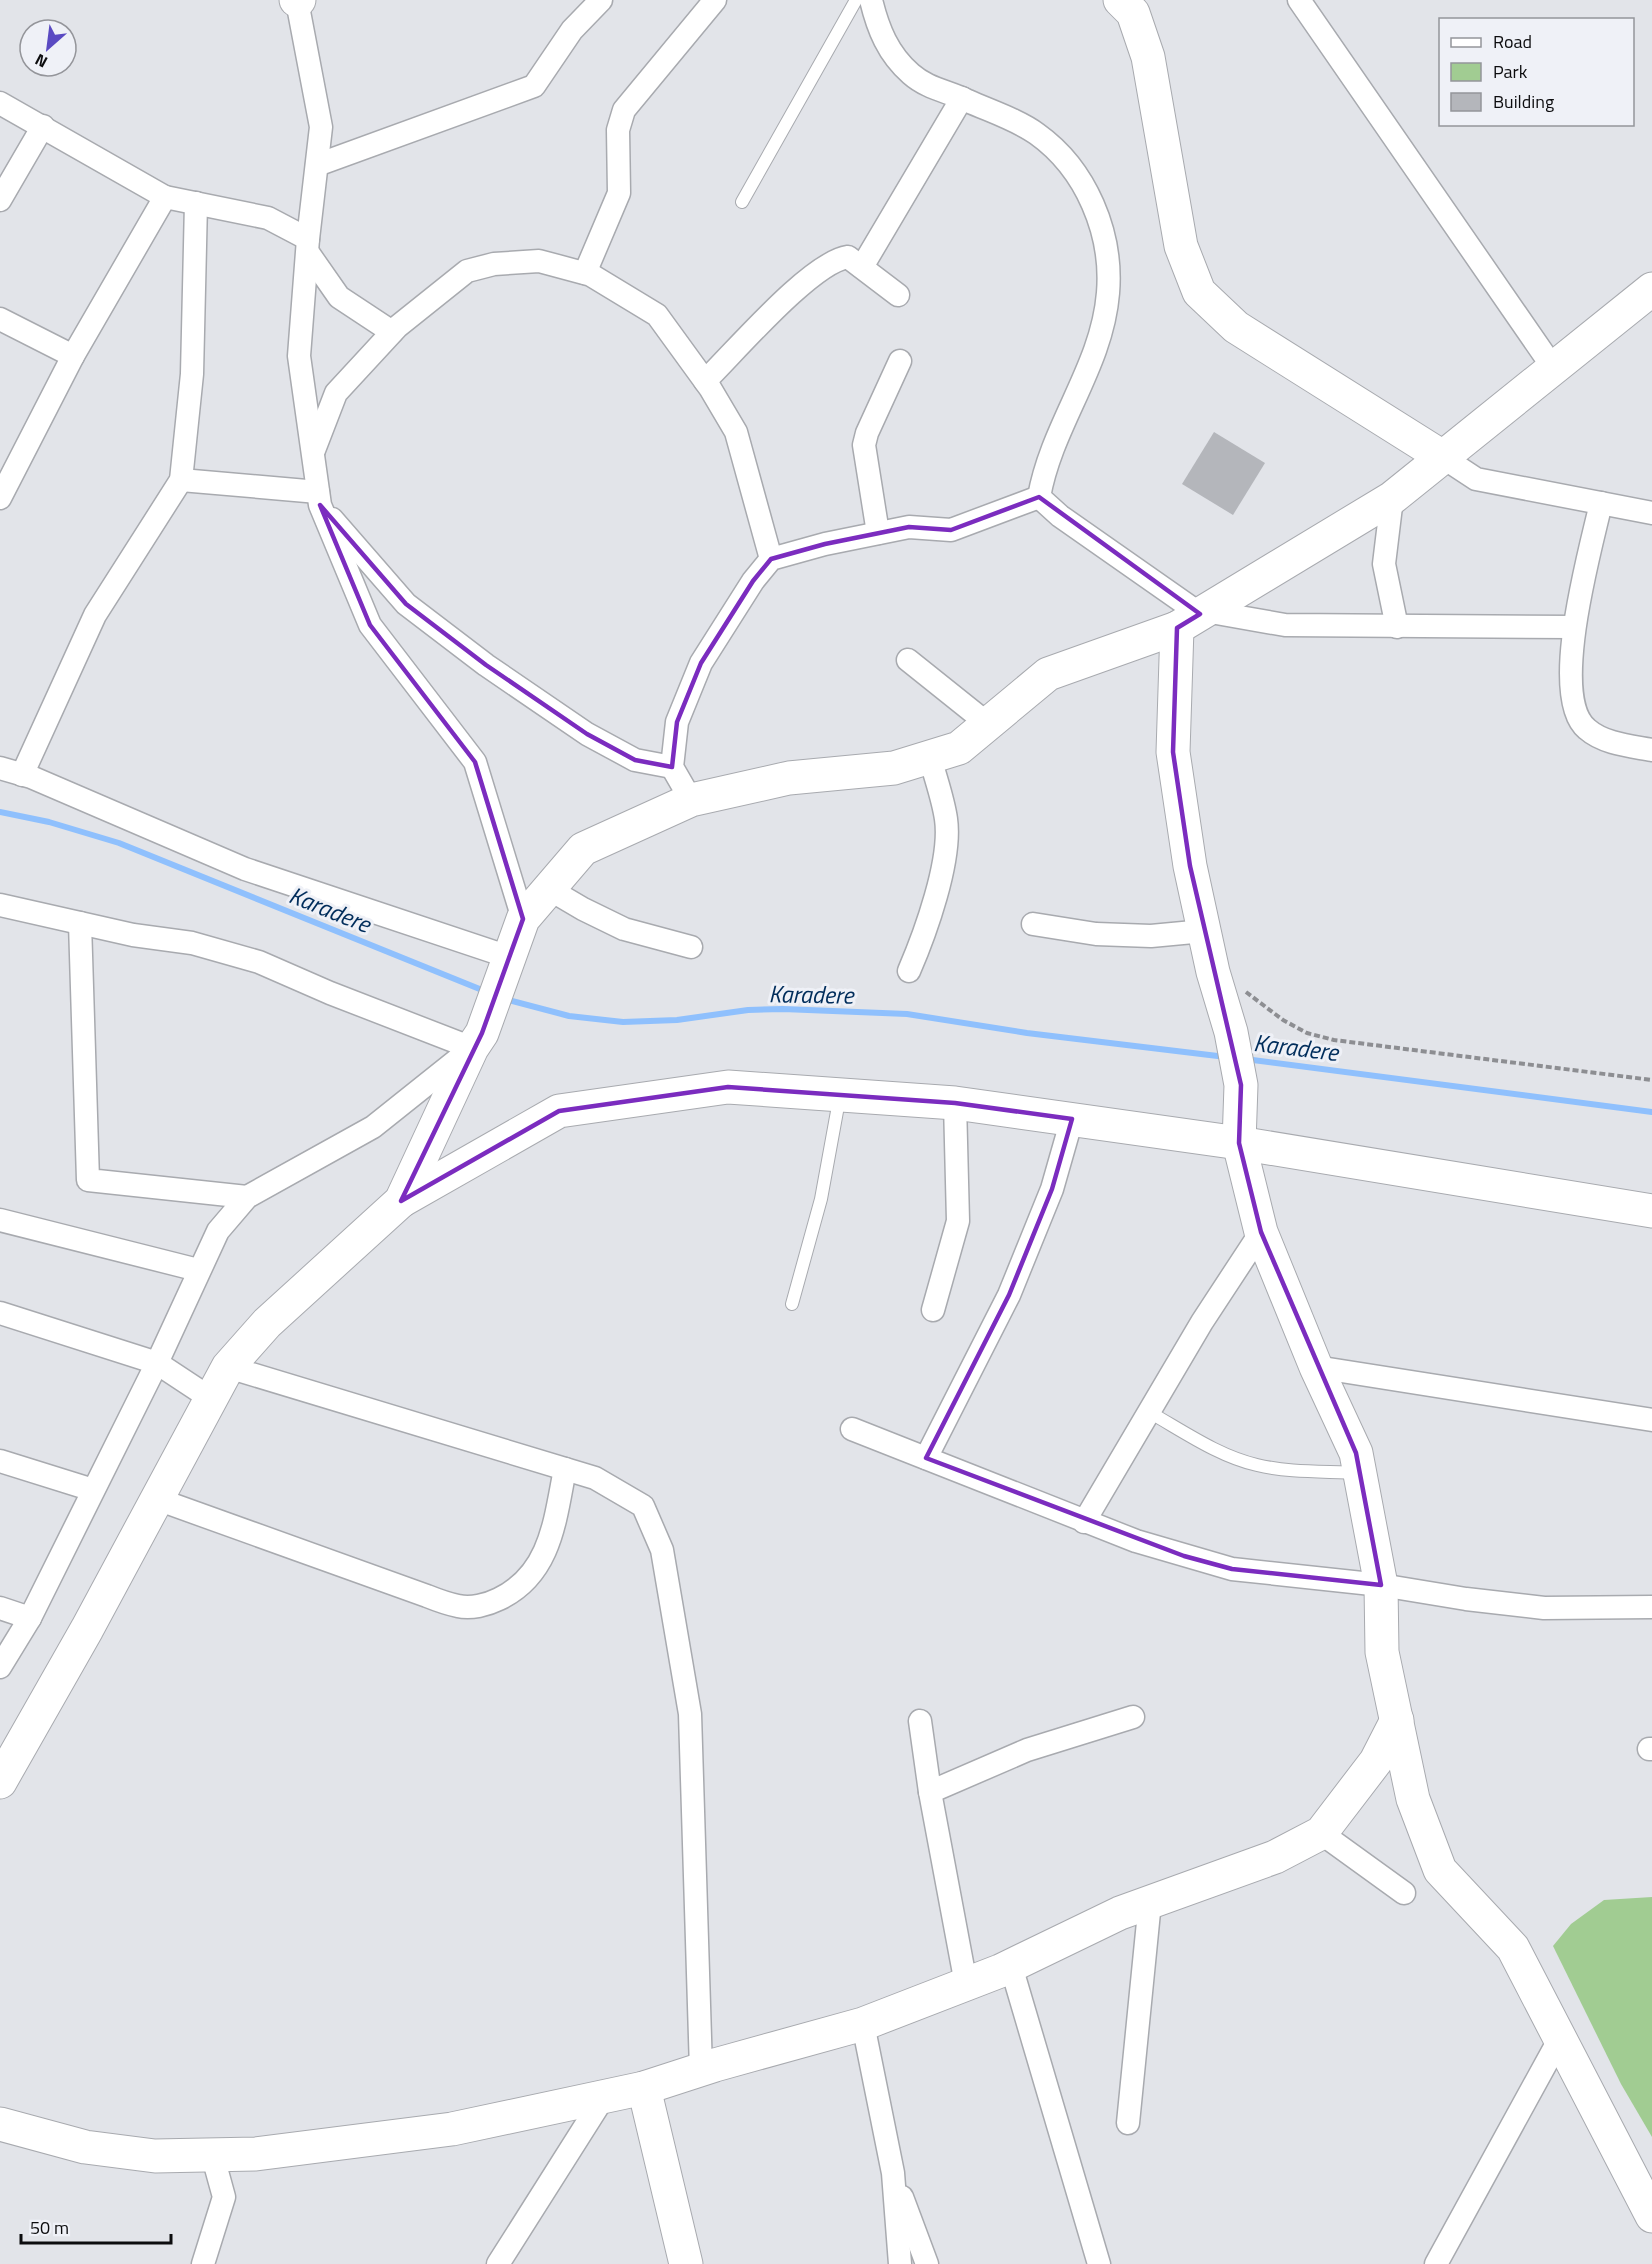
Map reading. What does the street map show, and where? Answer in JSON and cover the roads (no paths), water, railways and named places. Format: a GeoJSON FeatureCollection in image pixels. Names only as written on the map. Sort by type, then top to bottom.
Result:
{"type":"FeatureCollection","features":[{"type":"Feature","properties":{"kind":"street"},"geometry":{"type":"LineString","coordinates":[[297,0],[321,127],[299,356],[319,499],[370,625],[475,762],[523,919]]}},
{"type":"Feature","properties":{"kind":"street"},"geometry":{"type":"LineString","coordinates":[[317,165],[534,86],[572,30],[601,0]]}},
{"type":"Feature","properties":{"kind":"street"},"geometry":{"type":"LineString","coordinates":[[585,273],[620,194],[618,130],[624,110],[715,0]]}},
{"type":"Feature","properties":{"kind":"street"},"geometry":{"type":"LineString","coordinates":[[871,0],[881,36],[900,64],[930,87],[962,98],[1036,132],[1053,146],[1081,181],[1098,216],[1103,235],[1108,293],[1094,359],[1053,441],[1044,469],[1039,497]]}},
{"type":"Feature","properties":{"kind":"street"},"geometry":{"type":"LineString","coordinates":[[1120,0],[1133,13],[1149,57],[1181,246],[1199,292],[1236,327],[1476,478],[1652,513]]}},
{"type":"Feature","properties":{"kind":"street"},"geometry":{"type":"LineString","coordinates":[[1299,0],[1554,369]]}},
{"type":"Feature","properties":{"kind":"street"},"geometry":{"type":"LineString","coordinates":[[861,267],[962,98]]}},
{"type":"Feature","properties":{"kind":"street"},"geometry":{"type":"LineString","coordinates":[[0,103],[165,197],[268,218],[309,246],[339,297],[392,332]]}},
{"type":"Feature","properties":{"kind":"street"},"geometry":{"type":"LineString","coordinates":[[0,200],[43,126]]}},
{"type":"Feature","properties":{"kind":"street"},"geometry":{"type":"LineString","coordinates":[[3,485],[73,356],[165,197]]}},
{"type":"Feature","properties":{"kind":"street"},"geometry":{"type":"LineString","coordinates":[[196,203],[192,374],[181,480],[95,615],[11,771],[245,869],[505,964]]}},
{"type":"Feature","properties":{"kind":"street"},"geometry":{"type":"LineString","coordinates":[[705,381],[808,279],[839,258],[848,257],[898,295]]}},
{"type":"Feature","properties":{"kind":"street"},"geometry":{"type":"LineString","coordinates":[[314,452],[336,393],[392,332],[467,271],[494,264],[539,261],[585,273],[657,315],[705,381],[736,432],[771,559]]}},
{"type":"Feature","properties":{"kind":"street"},"geometry":{"type":"LineString","coordinates":[[401,1201],[477,1040],[523,919],[583,849],[691,800],[789,778],[894,768],[959,748],[1048,674],[1194,618],[1392,498],[1441,456],[1554,369],[1652,289]]}},
{"type":"Feature","properties":{"kind":"street"},"geometry":{"type":"LineString","coordinates":[[0,319],[73,356]]}},
{"type":"Feature","properties":{"kind":"street"},"geometry":{"type":"LineString","coordinates":[[878,533],[864,445],[867,433],[900,361]]}},
{"type":"Feature","properties":{"kind":"street"},"geometry":{"type":"LineString","coordinates":[[181,480],[319,499],[406,604],[486,665],[587,734],[635,760],[672,767]]}},
{"type":"Feature","properties":{"kind":"street"},"geometry":{"type":"LineString","coordinates":[[691,800],[672,767],[677,722],[701,663],[753,580],[771,559],[825,544],[909,527],[951,530],[1039,497]]}},
{"type":"Feature","properties":{"kind":"street"},"geometry":{"type":"LineString","coordinates":[[1039,497],[1060,516],[1194,618],[1285,625],[1574,627]]}},
{"type":"Feature","properties":{"kind":"street"},"geometry":{"type":"LineString","coordinates":[[1392,498],[1384,564],[1397,627]]}},
{"type":"Feature","properties":{"kind":"street"},"geometry":{"type":"LineString","coordinates":[[1601,503],[1574,627],[1571,688],[1575,714],[1587,729],[1606,740],[1652,750]]}},
{"type":"Feature","properties":{"kind":"street"},"geometry":{"type":"LineString","coordinates":[[1194,618],[1173,752],[1190,866],[1204,931],[1231,1032],[1241,1085],[1239,1143],[1261,1232],[1316,1367],[1356,1453],[1381,1585],[1382,1652],[1413,1799],[1440,1870],[1513,1948],[1652,2216]]}},
{"type":"Feature","properties":{"kind":"street"},"geometry":{"type":"LineString","coordinates":[[908,660],[988,724]]}},
{"type":"Feature","properties":{"kind":"street"},"geometry":{"type":"LineString","coordinates":[[909,971],[925,934],[942,867],[946,821],[930,757]]}},
{"type":"Feature","properties":{"kind":"street"},"geometry":{"type":"LineString","coordinates":[[549,889],[624,929],[692,947]]}},
{"type":"Feature","properties":{"kind":"street"},"geometry":{"type":"LineString","coordinates":[[0,905],[133,935],[192,943],[259,962],[330,993],[477,1040]]}},
{"type":"Feature","properties":{"kind":"street"},"geometry":{"type":"LineString","coordinates":[[80,923],[88,1180],[247,1197]]}},
{"type":"Feature","properties":{"kind":"street"},"geometry":{"type":"LineString","coordinates":[[1033,924],[1096,934],[1151,936],[1204,931]]}},
{"type":"Feature","properties":{"kind":"street"},"geometry":{"type":"LineString","coordinates":[[0,1667],[30,1618],[156,1363],[218,1230],[247,1197],[373,1127],[477,1040]]}},
{"type":"Feature","properties":{"kind":"street"},"geometry":{"type":"LineString","coordinates":[[0,1782],[228,1367],[267,1323],[401,1201],[559,1111],[728,1087],[955,1103],[1239,1143],[1652,1211]]}},
{"type":"Feature","properties":{"kind":"street"},"geometry":{"type":"LineString","coordinates":[[933,1310],[958,1221],[955,1103]]}},
{"type":"Feature","properties":{"kind":"street"},"geometry":{"type":"LineString","coordinates":[[926,1458],[1009,1295],[1052,1190],[1072,1119]]}},
{"type":"Feature","properties":{"kind":"street"},"geometry":{"type":"LineString","coordinates":[[0,1220],[198,1270]]}},
{"type":"Feature","properties":{"kind":"street"},"geometry":{"type":"LineString","coordinates":[[1084,1522],[1202,1322],[1261,1232]]}},
{"type":"Feature","properties":{"kind":"street"},"geometry":{"type":"LineString","coordinates":[[0,1313],[156,1363],[210,1398]]}},
{"type":"Feature","properties":{"kind":"street"},"geometry":{"type":"LineString","coordinates":[[228,1367],[595,1478],[643,1506],[662,1550],[690,1714],[701,2070]]}},
{"type":"Feature","properties":{"kind":"street"},"geometry":{"type":"LineString","coordinates":[[1316,1367],[1652,1420]]}},
{"type":"Feature","properties":{"kind":"street"},"geometry":{"type":"LineString","coordinates":[[852,1429],[1084,1522],[1136,1541],[1232,1569],[1381,1585],[1466,1599],[1544,1608],[1652,1607]]}},
{"type":"Feature","properties":{"kind":"street"},"geometry":{"type":"LineString","coordinates":[[0,1461],[93,1490]]}},
{"type":"Feature","properties":{"kind":"street"},"geometry":{"type":"LineString","coordinates":[[157,1499],[460,1607],[481,1606],[513,1591],[540,1563],[553,1535],[566,1469]]}},
{"type":"Feature","properties":{"kind":"street"},"geometry":{"type":"LineString","coordinates":[[0,1608],[30,1618]]}},
{"type":"Feature","properties":{"kind":"street"},"geometry":{"type":"LineString","coordinates":[[930,1792],[1027,1750],[1133,1717]]}},
{"type":"Feature","properties":{"kind":"street"},"geometry":{"type":"LineString","coordinates":[[0,2124],[85,2147],[154,2156],[213,2157],[256,2154],[452,2129],[644,2088],[863,2024],[1011,1966],[1120,1913],[1275,1857],[1321,1833],[1376,1761],[1397,1720]]}},
{"type":"Feature","properties":{"kind":"street"},"geometry":{"type":"LineString","coordinates":[[920,1721],[930,1792],[966,1984]]}},
{"type":"Feature","properties":{"kind":"street"},"geometry":{"type":"LineString","coordinates":[[1321,1833],[1404,1893]]}},
{"type":"Feature","properties":{"kind":"street"},"geometry":{"type":"LineString","coordinates":[[1128,2123],[1150,1902]]}},
{"type":"Feature","properties":{"kind":"street"},"geometry":{"type":"LineString","coordinates":[[1011,1966],[1099,2264]]}},
{"type":"Feature","properties":{"kind":"street"},"geometry":{"type":"LineString","coordinates":[[863,2024],[893,2173],[900,2264]]}},
{"type":"Feature","properties":{"kind":"street"},"geometry":{"type":"LineString","coordinates":[[1436,2264],[1560,2038]]}},
{"type":"Feature","properties":{"kind":"street"},"geometry":{"type":"LineString","coordinates":[[644,2088],[686,2264]]}},
{"type":"Feature","properties":{"kind":"street"},"geometry":{"type":"LineString","coordinates":[[498,2264],[605,2096]]}},
{"type":"Feature","properties":{"kind":"street"},"geometry":{"type":"LineString","coordinates":[[203,2264],[224,2197],[213,2157]]}},
{"type":"Feature","properties":{"kind":"street"},"geometry":{"type":"LineString","coordinates":[[893,2173],[927,2264]]}},
{"type":"Feature","properties":{"kind":"lane"},"geometry":{"type":"LineString","coordinates":[[742,202],[855,0]]}},
{"type":"Feature","properties":{"kind":"lane"},"geometry":{"type":"LineString","coordinates":[[792,1304],[821,1199],[840,1095]]}},
{"type":"Feature","properties":{"kind":"lane"},"geometry":{"type":"LineString","coordinates":[[1149,1412],[1228,1455],[1257,1465],[1291,1470],[1360,1473]]}},
{"type":"Feature","properties":{"kind":"waterway","name":"Karadere"},"geometry":{"type":"LineString","coordinates":[[0,812],[49,822],[119,843],[487,992]]}},
{"type":"Feature","properties":{"kind":"waterway","name":"Karadere"},"geometry":{"type":"LineString","coordinates":[[505,999],[569,1016],[623,1022],[677,1020],[748,1010],[783,1009],[907,1014],[1027,1033],[1226,1057]]}},
{"type":"Feature","properties":{"kind":"waterway","name":"Karadere"},"geometry":{"type":"LineString","coordinates":[[1245,1059],[1652,1112]]}}]}
